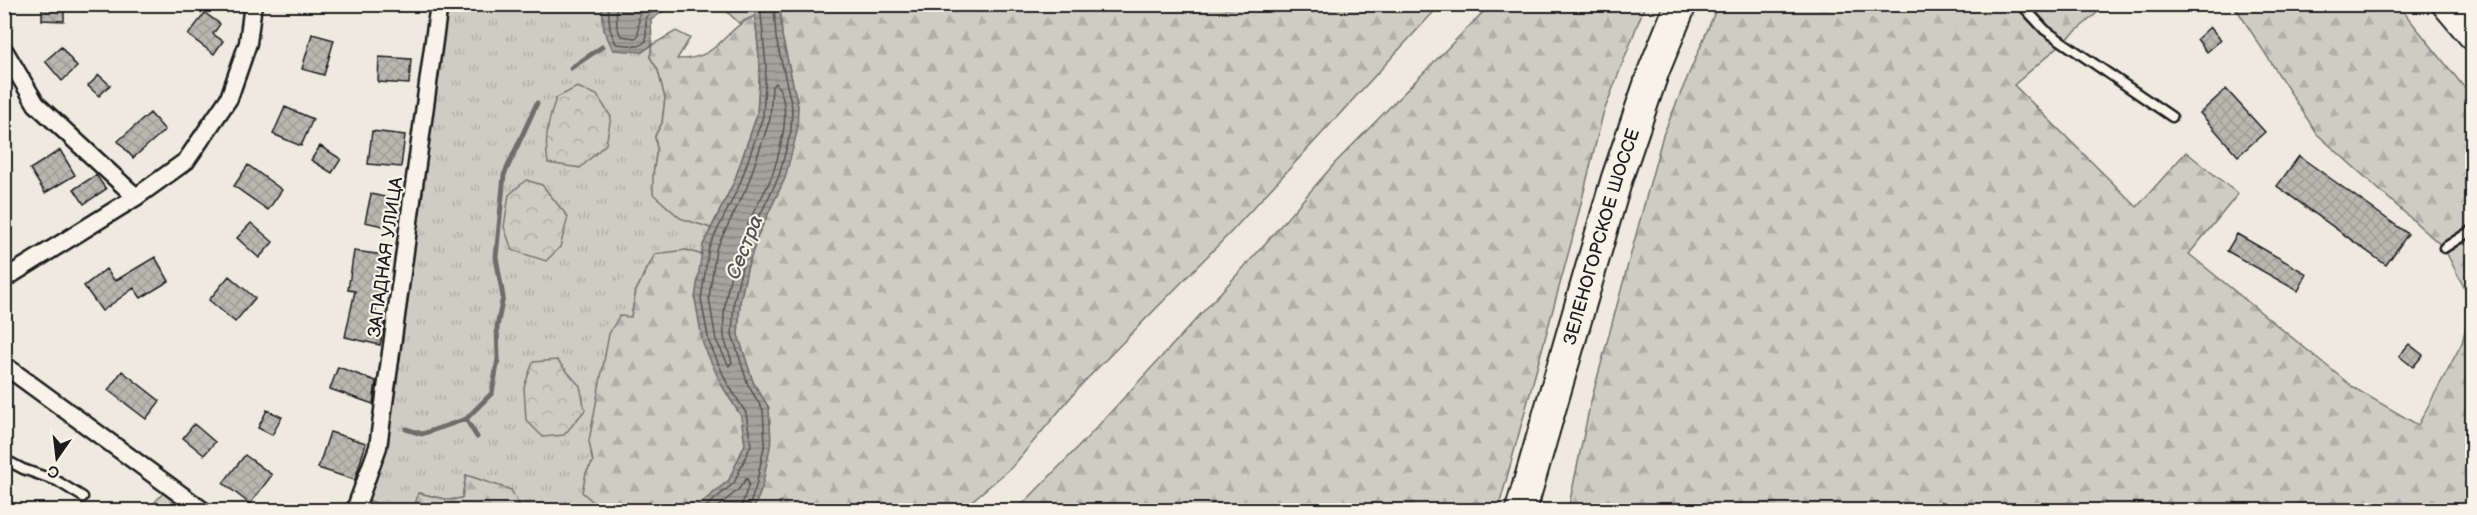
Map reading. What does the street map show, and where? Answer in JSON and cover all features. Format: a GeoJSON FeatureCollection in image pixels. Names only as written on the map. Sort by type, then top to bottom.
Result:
{"type":"FeatureCollection","features":[{"type":"Feature","properties":{"kind":"highway","name":"ЗЕЛЕНОГОРСКОЕ ШОССЕ"},"geometry":{"type":"LineString","coordinates":[[1521,510],[1534,472],[1617,178],[1654,70],[1681,4]]}},
{"type":"Feature","properties":{"kind":"highway","name":"ЗЕЛЕНОГОРСКОЕ ШОССЕ"},"geometry":{"type":"LineString","coordinates":[[1529,510],[1534,472]]}},
{"type":"Feature","properties":{"kind":"main road"},"geometry":{"type":"LineString","coordinates":[[2445,4],[2472,36]]}},
{"type":"Feature","properties":{"kind":"street"},"geometry":{"type":"LineString","coordinates":[[4,279],[136,197],[186,161],[229,99],[248,43],[253,4]]}},
{"type":"Feature","properties":{"kind":"street","name":"ЗАПАДНАЯ УЛИЦА"},"geometry":{"type":"LineString","coordinates":[[355,510],[378,447],[439,4]]}},
{"type":"Feature","properties":{"kind":"street"},"geometry":{"type":"LineString","coordinates":[[4,50],[36,104],[136,197]]}},
{"type":"Feature","properties":{"kind":"street"},"geometry":{"type":"LineString","coordinates":[[4,365],[202,510]]}},
{"type":"Feature","properties":{"kind":"lane"},"geometry":{"type":"LineString","coordinates":[[2021,4],[2045,30],[2172,117]]}},
{"type":"Feature","properties":{"kind":"lane"},"geometry":{"type":"LineString","coordinates":[[2444,248],[2472,230]]}},
{"type":"Feature","properties":{"kind":"lane"},"geometry":{"type":"LineString","coordinates":[[4,459],[22,469],[57,481],[83,497]]}},
{"type":"Feature","properties":{"kind":"green space"},"geometry":{"type":"Polygon","coordinates":[[[439,5],[602,5],[604,30],[642,52],[652,45],[650,57],[658,70],[665,98],[662,123],[655,136],[657,149],[653,174],[680,217],[711,228],[703,245],[702,255],[686,250],[646,269],[636,291],[631,317],[591,454],[593,462],[586,473],[592,501],[597,510],[519,510],[520,507],[511,490],[466,475],[462,498],[449,500],[419,493],[414,510],[394,510],[360,497],[378,447],[439,5]]]}},
{"type":"Feature","properties":{"kind":"green space"},"geometry":{"type":"Polygon","coordinates":[[[720,5],[754,5],[755,16],[739,23],[720,5]]]}},
{"type":"Feature","properties":{"kind":"green space"},"geometry":{"type":"Polygon","coordinates":[[[780,5],[1440,5],[1232,231],[1081,385],[1012,467],[961,510],[753,510],[762,488],[769,408],[753,382],[738,335],[740,302],[747,269],[758,235],[785,178],[798,106],[782,36],[780,5]]]}},
{"type":"Feature","properties":{"kind":"green space"},"geometry":{"type":"Polygon","coordinates":[[[1490,5],[1645,5],[1603,114],[1572,240],[1498,510],[1017,510],[1086,439],[1256,254],[1335,163],[1490,5]]]}},
{"type":"Feature","properties":{"kind":"green space"},"geometry":{"type":"Polygon","coordinates":[[[1718,5],[2106,5],[2014,85],[2137,207],[2186,152],[2238,194],[2189,254],[2354,388],[2418,425],[2462,343],[2472,303],[2472,510],[1568,510],[1590,405],[1663,135],[1718,5]]]}},
{"type":"Feature","properties":{"kind":"green space"},"geometry":{"type":"Polygon","coordinates":[[[2234,5],[2398,5],[2472,97],[2472,303],[2444,248],[2317,134],[2234,5]]]}},
{"type":"Feature","properties":{"kind":"green space"},"geometry":{"type":"Polygon","coordinates":[[[755,16],[760,66],[757,115],[734,182],[711,228],[680,218],[653,194],[657,149],[655,136],[662,123],[665,98],[658,70],[650,57],[652,45],[676,31],[690,38],[677,59],[703,55],[735,28],[755,16]]]}},
{"type":"Feature","properties":{"kind":"green space"},"geometry":{"type":"Polygon","coordinates":[[[577,87],[597,95],[611,117],[606,144],[580,168],[548,163],[547,130],[556,98],[577,87]]]}},
{"type":"Feature","properties":{"kind":"green space"},"geometry":{"type":"Polygon","coordinates":[[[526,180],[542,185],[568,217],[560,247],[546,261],[512,250],[504,227],[509,195],[526,180]]]}},
{"type":"Feature","properties":{"kind":"green space"},"geometry":{"type":"Polygon","coordinates":[[[686,250],[702,255],[695,299],[721,384],[741,416],[745,444],[729,480],[693,510],[597,510],[592,501],[582,492],[586,473],[593,462],[589,441],[609,334],[619,316],[631,317],[636,291],[655,254],[686,250]]]}},
{"type":"Feature","properties":{"kind":"green space"},"geometry":{"type":"Polygon","coordinates":[[[557,360],[580,386],[585,410],[564,435],[543,437],[526,420],[524,387],[533,362],[557,360]]]}},
{"type":"Feature","properties":{"kind":"green space"},"geometry":{"type":"Polygon","coordinates":[[[466,475],[511,490],[520,507],[519,510],[414,510],[418,493],[449,500],[462,498],[466,475]]]}},
{"type":"Feature","properties":{"kind":"green space"},"geometry":{"type":"Polygon","coordinates":[[[169,486],[202,510],[148,510],[169,486]]]}},
{"type":"Feature","properties":{"kind":"water"},"geometry":{"type":"Polygon","coordinates":[[[602,5],[672,5],[651,20],[652,45],[642,52],[613,50],[604,30],[602,5]]]}},
{"type":"Feature","properties":{"kind":"water","name":"Сестра"},"geometry":{"type":"Polygon","coordinates":[[[754,5],[780,5],[782,36],[798,106],[797,132],[785,178],[758,235],[747,269],[740,302],[738,335],[753,382],[769,408],[771,442],[762,488],[753,510],[693,510],[729,480],[745,444],[741,416],[721,384],[703,344],[695,299],[703,245],[734,182],[757,115],[760,66],[754,5]]]}},
{"type":"Feature","properties":{"kind":"building"},"geometry":{"type":"Polygon","coordinates":[[[42,4],[64,4],[64,21],[42,20],[42,4]]]}},
{"type":"Feature","properties":{"kind":"building"},"geometry":{"type":"Polygon","coordinates":[[[205,13],[220,24],[213,34],[223,41],[214,54],[188,35],[205,13]]]}},
{"type":"Feature","properties":{"kind":"building"},"geometry":{"type":"Polygon","coordinates":[[[2210,27],[2221,40],[2207,52],[2197,39],[2210,27]]]}},
{"type":"Feature","properties":{"kind":"building"},"geometry":{"type":"Polygon","coordinates":[[[312,34],[334,40],[324,75],[302,69],[312,34]]]}},
{"type":"Feature","properties":{"kind":"building"},"geometry":{"type":"Polygon","coordinates":[[[61,47],[77,67],[62,81],[45,61],[61,47]]]}},
{"type":"Feature","properties":{"kind":"building"},"geometry":{"type":"Polygon","coordinates":[[[379,57],[411,59],[409,84],[378,82],[379,57]]]}},
{"type":"Feature","properties":{"kind":"building"},"geometry":{"type":"Polygon","coordinates":[[[99,75],[110,85],[99,96],[88,86],[99,75]]]}},
{"type":"Feature","properties":{"kind":"building"},"geometry":{"type":"Polygon","coordinates":[[[2226,89],[2265,132],[2238,156],[2200,113],[2226,89]]]}},
{"type":"Feature","properties":{"kind":"building"},"geometry":{"type":"Polygon","coordinates":[[[285,107],[313,119],[301,146],[273,134],[285,107]]]}},
{"type":"Feature","properties":{"kind":"building"},"geometry":{"type":"Polygon","coordinates":[[[150,113],[165,130],[133,158],[118,141],[150,113]]]}},
{"type":"Feature","properties":{"kind":"building"},"geometry":{"type":"Polygon","coordinates":[[[372,131],[405,135],[401,167],[368,164],[372,131]]]}},
{"type":"Feature","properties":{"kind":"building"},"geometry":{"type":"Polygon","coordinates":[[[320,146],[341,159],[332,173],[311,160],[320,146]]]}},
{"type":"Feature","properties":{"kind":"building"},"geometry":{"type":"Polygon","coordinates":[[[60,150],[75,175],[45,193],[30,169],[60,150]]]}},
{"type":"Feature","properties":{"kind":"building"},"geometry":{"type":"Polygon","coordinates":[[[2299,156],[2408,234],[2386,265],[2277,186],[2299,156]]]}},
{"type":"Feature","properties":{"kind":"building"},"geometry":{"type":"Polygon","coordinates":[[[248,165],[282,190],[268,210],[234,186],[248,165]]]}},
{"type":"Feature","properties":{"kind":"building"},"geometry":{"type":"Polygon","coordinates":[[[96,175],[106,189],[84,204],[74,189],[96,175]]]}},
{"type":"Feature","properties":{"kind":"building"},"geometry":{"type":"Polygon","coordinates":[[[371,194],[394,199],[388,227],[365,222],[371,194]]]}},
{"type":"Feature","properties":{"kind":"building"},"geometry":{"type":"Polygon","coordinates":[[[251,223],[273,242],[259,258],[237,238],[251,223]]]}},
{"type":"Feature","properties":{"kind":"building"},"geometry":{"type":"Polygon","coordinates":[[[2237,234],[2307,274],[2298,291],[2227,251],[2237,234]]]}},
{"type":"Feature","properties":{"kind":"building"},"geometry":{"type":"Polygon","coordinates":[[[354,251],[384,255],[375,316],[385,319],[380,345],[345,337],[355,291],[348,290],[354,251]]]}},
{"type":"Feature","properties":{"kind":"building"},"geometry":{"type":"Polygon","coordinates":[[[155,257],[169,281],[141,298],[134,288],[102,311],[84,286],[106,269],[115,281],[155,257]]]}},
{"type":"Feature","properties":{"kind":"building"},"geometry":{"type":"Polygon","coordinates":[[[229,276],[255,298],[235,322],[209,300],[229,276]]]}},
{"type":"Feature","properties":{"kind":"building"},"geometry":{"type":"Polygon","coordinates":[[[2409,344],[2423,355],[2413,367],[2399,356],[2409,344]]]}},
{"type":"Feature","properties":{"kind":"building"},"geometry":{"type":"Polygon","coordinates":[[[338,367],[376,381],[373,404],[330,389],[338,367]]]}},
{"type":"Feature","properties":{"kind":"building"},"geometry":{"type":"Polygon","coordinates":[[[122,371],[160,401],[146,419],[108,390],[122,371]]]}},
{"type":"Feature","properties":{"kind":"building"},"geometry":{"type":"Polygon","coordinates":[[[267,410],[282,417],[272,435],[258,428],[267,410]]]}},
{"type":"Feature","properties":{"kind":"building"},"geometry":{"type":"Polygon","coordinates":[[[194,424],[215,442],[204,455],[183,438],[194,424]]]}},
{"type":"Feature","properties":{"kind":"building"},"geometry":{"type":"Polygon","coordinates":[[[330,432],[366,443],[355,480],[318,468],[330,432]]]}},
{"type":"Feature","properties":{"kind":"building"},"geometry":{"type":"Polygon","coordinates":[[[245,455],[272,475],[250,504],[223,483],[245,455]]]}},
{"type":"Feature","properties":{"kind":"waterway"},"geometry":{"type":"LineString","coordinates":[[571,68],[602,47]]}},
{"type":"Feature","properties":{"kind":"waterway"},"geometry":{"type":"LineString","coordinates":[[477,437],[466,419],[492,393],[498,359],[497,327],[503,297],[496,257],[504,175],[537,103]]}},
{"type":"Feature","properties":{"kind":"waterway"},"geometry":{"type":"LineString","coordinates":[[406,429],[422,434],[466,419]]}}]}
